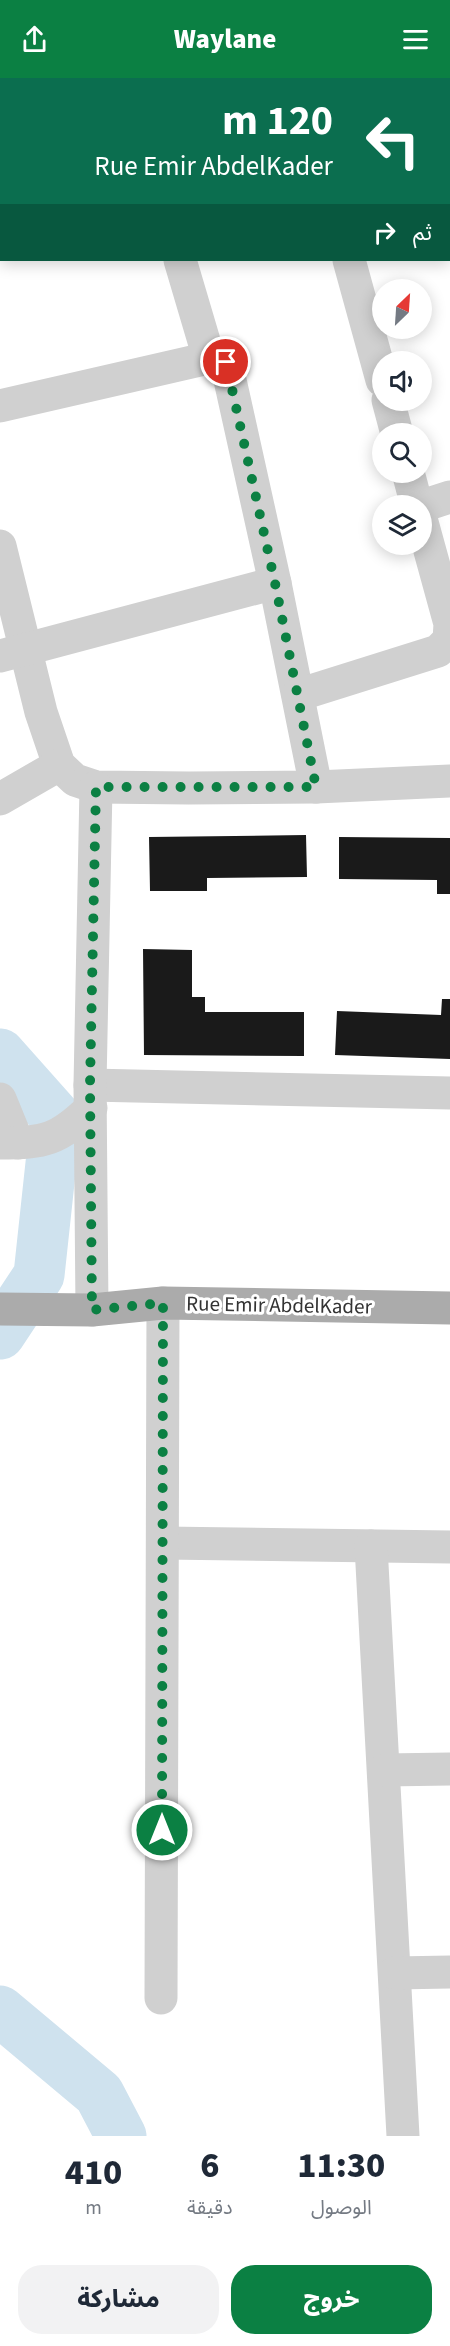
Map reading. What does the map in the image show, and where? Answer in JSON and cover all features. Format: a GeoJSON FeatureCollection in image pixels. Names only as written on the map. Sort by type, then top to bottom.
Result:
{"type":"FeatureCollection","features":[{"type":"Feature","properties":{"kind":"main road","name":"Rue Emir AbdelKader"},"geometry":{"type":"LineString","coordinates":[[0,1309],[92,1310],[163,1303],[450,1308]]}},
{"type":"Feature","properties":{"kind":"street"},"geometry":{"type":"LineString","coordinates":[[180,261],[209,358]]}},
{"type":"Feature","properties":{"kind":"street"},"geometry":{"type":"LineString","coordinates":[[349,261],[374,351]]}},
{"type":"Feature","properties":{"kind":"street"},"geometry":{"type":"LineString","coordinates":[[0,406],[209,358],[222,357],[226,362],[275,583],[316,787]]}},
{"type":"Feature","properties":{"kind":"street"},"geometry":{"type":"LineString","coordinates":[[432,503],[450,497]]}},
{"type":"Feature","properties":{"kind":"street"},"geometry":{"type":"LineString","coordinates":[[0,546],[13,652],[41,712],[59,765],[75,780],[96,787],[316,787],[450,781]]}},
{"type":"Feature","properties":{"kind":"street"},"geometry":{"type":"LineString","coordinates":[[298,695],[438,651],[449,640],[450,624],[431,555]]}},
{"type":"Feature","properties":{"kind":"street"},"geometry":{"type":"LineString","coordinates":[[13,652],[275,583]]}},
{"type":"Feature","properties":{"kind":"street"},"geometry":{"type":"LineString","coordinates":[[0,799],[59,765]]}},
{"type":"Feature","properties":{"kind":"street"},"geometry":{"type":"LineString","coordinates":[[92,1310],[86,1104],[96,787]]}},
{"type":"Feature","properties":{"kind":"street"},"geometry":{"type":"LineString","coordinates":[[86,1104],[450,1093]]}},
{"type":"Feature","properties":{"kind":"street"},"geometry":{"type":"LineString","coordinates":[[0,1099],[17,1143],[50,1138],[65,1131],[86,1104]]}},
{"type":"Feature","properties":{"kind":"street"},"geometry":{"type":"LineString","coordinates":[[161,1998],[163,1303]]}},
{"type":"Feature","properties":{"kind":"street"},"geometry":{"type":"LineString","coordinates":[[164,1543],[450,1547]]}},
{"type":"Feature","properties":{"kind":"street"},"geometry":{"type":"LineString","coordinates":[[371,1546],[385,1770],[403,2136]]}},
{"type":"Feature","properties":{"kind":"street"},"geometry":{"type":"LineString","coordinates":[[385,1770],[450,1769]]}},
{"type":"Feature","properties":{"kind":"street"},"geometry":{"type":"LineString","coordinates":[[395,1973],[450,1972]]}},
{"type":"Feature","properties":{"kind":"building"},"geometry":{"type":"Polygon","coordinates":[[[306,835],[307,877],[207,878],[207,891],[150,891],[149,837],[306,835]]]}},
{"type":"Feature","properties":{"kind":"building"},"geometry":{"type":"Polygon","coordinates":[[[339,837],[450,838],[450,894],[437,894],[437,880],[339,879],[339,837]]]}},
{"type":"Feature","properties":{"kind":"building"},"geometry":{"type":"Polygon","coordinates":[[[143,949],[192,950],[192,997],[205,997],[205,1012],[304,1012],[304,1056],[144,1055],[143,949]]]}},
{"type":"Feature","properties":{"kind":"building"},"geometry":{"type":"Polygon","coordinates":[[[442,999],[450,999],[450,1059],[335,1055],[337,1011],[441,1015],[442,999]]]}},
{"type":"Feature","properties":{"kind":"waterway"},"geometry":{"type":"LineString","coordinates":[[0,1054],[56,1117],[39,1275],[0,1334]]}},
{"type":"Feature","properties":{"kind":"waterway"},"geometry":{"type":"LineString","coordinates":[[0,2011],[99,2094],[121,2136]]}},
{"type":"Feature","properties":{"kind":"route"},"geometry":{"type":"LineString","coordinates":[[162,1830],[163,1303],[92,1310],[90,1085],[96,787],[316,787],[275,583],[226,362]]}}]}
